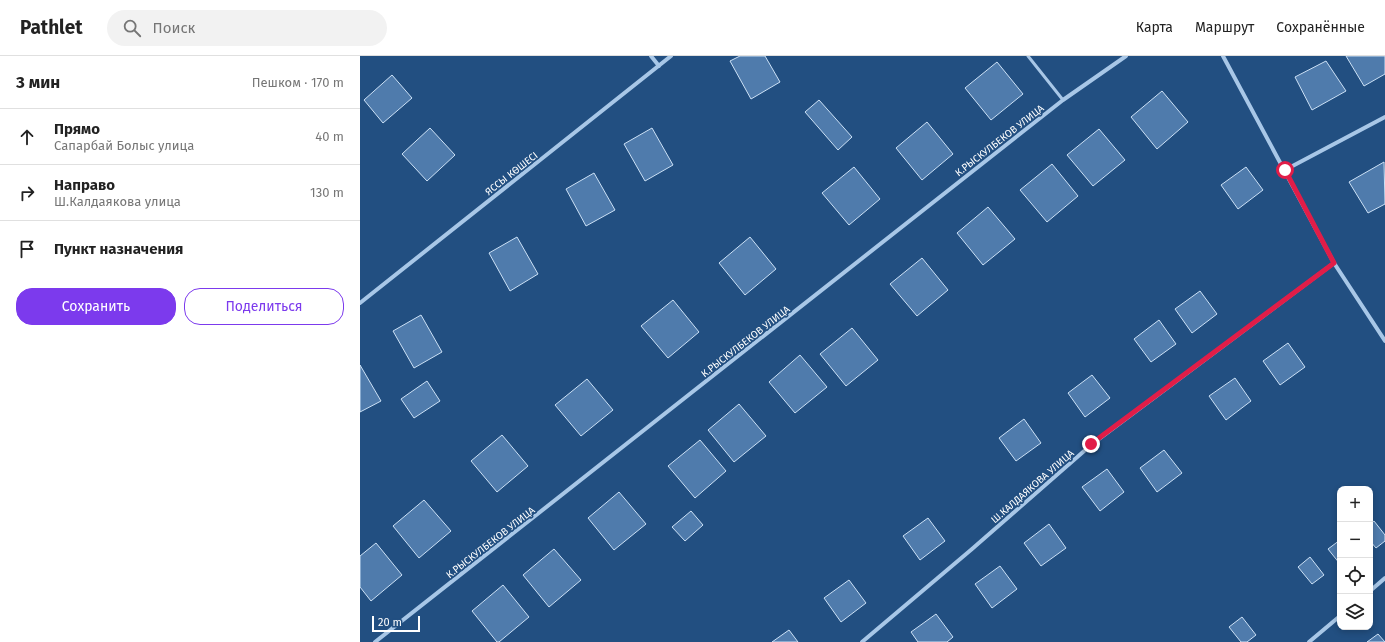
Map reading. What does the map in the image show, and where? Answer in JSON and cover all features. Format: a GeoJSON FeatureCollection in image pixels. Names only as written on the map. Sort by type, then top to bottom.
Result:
{"type":"FeatureCollection","features":[{"type":"Feature","properties":{"kind":"street"},"geometry":{"type":"LineString","coordinates":[[651,56],[659,66]]}},
{"type":"Feature","properties":{"kind":"street","name":"ЯССЫ КӨШЕСІ"},"geometry":{"type":"LineString","coordinates":[[360,303],[671,56]]}},
{"type":"Feature","properties":{"kind":"street","name":"К.РЫСКУЛБЕКОВ УЛИЦА"},"geometry":{"type":"LineString","coordinates":[[375,642],[1062,100],[1126,56]]}},
{"type":"Feature","properties":{"kind":"street"},"geometry":{"type":"LineString","coordinates":[[1223,56],[1334,263],[1385,341]]}},
{"type":"Feature","properties":{"kind":"street"},"geometry":{"type":"LineString","coordinates":[[1285,170],[1385,116]]}},
{"type":"Feature","properties":{"kind":"street","name":"Ш.КАЛДАЯКОВА УЛИЦА"},"geometry":{"type":"LineString","coordinates":[[862,642],[972,549],[1091,444],[1334,263]]}},
{"type":"Feature","properties":{"kind":"street"},"geometry":{"type":"LineString","coordinates":[[1373,588],[1385,578]]}},
{"type":"Feature","properties":{"kind":"street"},"geometry":{"type":"LineString","coordinates":[[1309,642],[1337,619]]}},
{"type":"Feature","properties":{"kind":"lane"},"geometry":{"type":"LineString","coordinates":[[1028,56],[1062,100]]}},
{"type":"Feature","properties":{"kind":"building"},"geometry":{"type":"Polygon","coordinates":[[[740,56],[765,56],[780,82],[751,99],[730,61],[740,56]]]}},
{"type":"Feature","properties":{"kind":"building"},"geometry":{"type":"Polygon","coordinates":[[[1346,56],[1385,56],[1385,74],[1364,86],[1346,56]]]}},
{"type":"Feature","properties":{"kind":"building"},"geometry":{"type":"Polygon","coordinates":[[[1326,61],[1346,91],[1312,110],[1295,77],[1326,61]]]}},
{"type":"Feature","properties":{"kind":"building"},"geometry":{"type":"Polygon","coordinates":[[[997,62],[1023,94],[991,120],[965,88],[997,62]]]}},
{"type":"Feature","properties":{"kind":"building"},"geometry":{"type":"Polygon","coordinates":[[[392,75],[412,98],[383,123],[364,100],[392,75]]]}},
{"type":"Feature","properties":{"kind":"building"},"geometry":{"type":"Polygon","coordinates":[[[1162,91],[1188,122],[1157,149],[1131,117],[1162,91]]]}},
{"type":"Feature","properties":{"kind":"building"},"geometry":{"type":"Polygon","coordinates":[[[819,100],[852,137],[838,150],[805,112],[819,100]]]}},
{"type":"Feature","properties":{"kind":"building"},"geometry":{"type":"Polygon","coordinates":[[[927,122],[953,154],[922,180],[896,148],[927,122]]]}},
{"type":"Feature","properties":{"kind":"building"},"geometry":{"type":"Polygon","coordinates":[[[430,128],[455,155],[427,181],[402,154],[430,128]]]}},
{"type":"Feature","properties":{"kind":"building"},"geometry":{"type":"Polygon","coordinates":[[[652,128],[673,165],[645,181],[624,144],[652,128]]]}},
{"type":"Feature","properties":{"kind":"building"},"geometry":{"type":"Polygon","coordinates":[[[1099,129],[1125,160],[1093,186],[1067,155],[1099,129]]]}},
{"type":"Feature","properties":{"kind":"building"},"geometry":{"type":"Polygon","coordinates":[[[1384,162],[1385,204],[1368,213],[1349,182],[1384,162]]]}},
{"type":"Feature","properties":{"kind":"building"},"geometry":{"type":"Polygon","coordinates":[[[1052,164],[1078,196],[1047,222],[1020,190],[1052,164]]]}},
{"type":"Feature","properties":{"kind":"building"},"geometry":{"type":"Polygon","coordinates":[[[854,167],[880,199],[849,225],[822,193],[854,167]]]}},
{"type":"Feature","properties":{"kind":"building"},"geometry":{"type":"Polygon","coordinates":[[[1246,167],[1263,190],[1238,209],[1221,185],[1246,167]]]}},
{"type":"Feature","properties":{"kind":"building"},"geometry":{"type":"Polygon","coordinates":[[[594,173],[615,210],[586,226],[566,189],[594,173]]]}},
{"type":"Feature","properties":{"kind":"building"},"geometry":{"type":"Polygon","coordinates":[[[988,207],[1015,239],[983,265],[957,233],[988,207]]]}},
{"type":"Feature","properties":{"kind":"building"},"geometry":{"type":"Polygon","coordinates":[[[517,237],[538,274],[510,291],[489,253],[517,237]]]}},
{"type":"Feature","properties":{"kind":"building"},"geometry":{"type":"Polygon","coordinates":[[[750,237],[776,269],[745,295],[719,263],[750,237]]]}},
{"type":"Feature","properties":{"kind":"building"},"geometry":{"type":"Polygon","coordinates":[[[922,258],[948,290],[917,316],[890,284],[922,258]]]}},
{"type":"Feature","properties":{"kind":"building"},"geometry":{"type":"Polygon","coordinates":[[[1200,291],[1217,314],[1192,333],[1175,309],[1200,291]]]}},
{"type":"Feature","properties":{"kind":"building"},"geometry":{"type":"Polygon","coordinates":[[[673,300],[699,332],[668,358],[641,326],[673,300]]]}},
{"type":"Feature","properties":{"kind":"building"},"geometry":{"type":"Polygon","coordinates":[[[421,315],[442,352],[414,368],[393,331],[421,315]]]}},
{"type":"Feature","properties":{"kind":"building"},"geometry":{"type":"Polygon","coordinates":[[[1159,320],[1176,344],[1151,362],[1134,339],[1159,320]]]}},
{"type":"Feature","properties":{"kind":"building"},"geometry":{"type":"Polygon","coordinates":[[[852,328],[878,360],[846,386],[820,354],[852,328]]]}},
{"type":"Feature","properties":{"kind":"building"},"geometry":{"type":"Polygon","coordinates":[[[1288,343],[1305,367],[1280,385],[1263,361],[1288,343]]]}},
{"type":"Feature","properties":{"kind":"building"},"geometry":{"type":"Polygon","coordinates":[[[800,355],[827,387],[795,413],[769,382],[800,355]]]}},
{"type":"Feature","properties":{"kind":"building"},"geometry":{"type":"Polygon","coordinates":[[[360,365],[381,401],[360,412],[360,365]]]}},
{"type":"Feature","properties":{"kind":"building"},"geometry":{"type":"Polygon","coordinates":[[[1092,375],[1110,398],[1085,417],[1068,393],[1092,375]]]}},
{"type":"Feature","properties":{"kind":"building"},"geometry":{"type":"Polygon","coordinates":[[[1235,378],[1251,401],[1226,420],[1209,396],[1235,378]]]}},
{"type":"Feature","properties":{"kind":"building"},"geometry":{"type":"Polygon","coordinates":[[[587,379],[613,410],[581,436],[555,405],[587,379]]]}},
{"type":"Feature","properties":{"kind":"building"},"geometry":{"type":"Polygon","coordinates":[[[427,381],[440,401],[414,418],[401,399],[427,381]]]}},
{"type":"Feature","properties":{"kind":"building"},"geometry":{"type":"Polygon","coordinates":[[[739,404],[766,436],[734,462],[708,430],[739,404]]]}},
{"type":"Feature","properties":{"kind":"building"},"geometry":{"type":"Polygon","coordinates":[[[1024,419],[1041,443],[1016,461],[999,438],[1024,419]]]}},
{"type":"Feature","properties":{"kind":"building"},"geometry":{"type":"Polygon","coordinates":[[[502,435],[528,466],[497,492],[471,461],[502,435]]]}},
{"type":"Feature","properties":{"kind":"building"},"geometry":{"type":"Polygon","coordinates":[[[700,440],[726,471],[695,498],[668,466],[700,440]]]}},
{"type":"Feature","properties":{"kind":"building"},"geometry":{"type":"Polygon","coordinates":[[[1164,450],[1182,473],[1157,492],[1140,468],[1164,450]]]}},
{"type":"Feature","properties":{"kind":"building"},"geometry":{"type":"Polygon","coordinates":[[[1107,469],[1124,492],[1100,511],[1082,487],[1107,469]]]}},
{"type":"Feature","properties":{"kind":"building"},"geometry":{"type":"Polygon","coordinates":[[[619,492],[646,524],[614,550],[588,518],[619,492]]]}},
{"type":"Feature","properties":{"kind":"building"},"geometry":{"type":"Polygon","coordinates":[[[424,500],[451,531],[419,558],[393,526],[424,500]]]}},
{"type":"Feature","properties":{"kind":"building"},"geometry":{"type":"Polygon","coordinates":[[[691,511],[703,525],[685,541],[672,527],[691,511]]]}},
{"type":"Feature","properties":{"kind":"building"},"geometry":{"type":"Polygon","coordinates":[[[928,518],[945,541],[920,560],[903,536],[928,518]]]}},
{"type":"Feature","properties":{"kind":"building"},"geometry":{"type":"Polygon","coordinates":[[[1374,521],[1385,535],[1385,541],[1376,548],[1373,544],[1374,521]]]}},
{"type":"Feature","properties":{"kind":"building"},"geometry":{"type":"Polygon","coordinates":[[[1049,524],[1066,548],[1041,566],[1024,543],[1049,524]]]}},
{"type":"Feature","properties":{"kind":"building"},"geometry":{"type":"Polygon","coordinates":[[[1337,542],[1337,560],[1328,549],[1337,542]]]}},
{"type":"Feature","properties":{"kind":"building"},"geometry":{"type":"Polygon","coordinates":[[[376,543],[402,575],[371,601],[360,587],[360,556],[376,543]]]}},
{"type":"Feature","properties":{"kind":"building"},"geometry":{"type":"Polygon","coordinates":[[[554,549],[581,580],[549,607],[523,575],[554,549]]]}},
{"type":"Feature","properties":{"kind":"building"},"geometry":{"type":"Polygon","coordinates":[[[1310,557],[1324,575],[1312,584],[1298,567],[1310,557]]]}},
{"type":"Feature","properties":{"kind":"building"},"geometry":{"type":"Polygon","coordinates":[[[1000,566],[1017,589],[992,608],[975,584],[1000,566]]]}},
{"type":"Feature","properties":{"kind":"building"},"geometry":{"type":"Polygon","coordinates":[[[849,580],[866,603],[841,622],[824,598],[849,580]]]}},
{"type":"Feature","properties":{"kind":"building"},"geometry":{"type":"Polygon","coordinates":[[[503,585],[529,617],[499,642],[497,642],[472,611],[503,585]]]}},
{"type":"Feature","properties":{"kind":"building"},"geometry":{"type":"Polygon","coordinates":[[[936,614],[953,637],[947,642],[918,642],[911,632],[936,614]]]}},
{"type":"Feature","properties":{"kind":"building"},"geometry":{"type":"Polygon","coordinates":[[[1242,617],[1256,635],[1247,642],[1241,642],[1229,627],[1242,617]]]}},
{"type":"Feature","properties":{"kind":"building"},"geometry":{"type":"Polygon","coordinates":[[[789,630],[798,642],[772,642],[789,630]]]}},
{"type":"Feature","properties":{"kind":"building"},"geometry":{"type":"Polygon","coordinates":[[[1378,634],[1385,642],[1367,642],[1378,634]]]}},
{"type":"Feature","properties":{"kind":"route"},"geometry":{"type":"LineString","coordinates":[[1091,444],[1334,263],[1285,170]]}}]}
